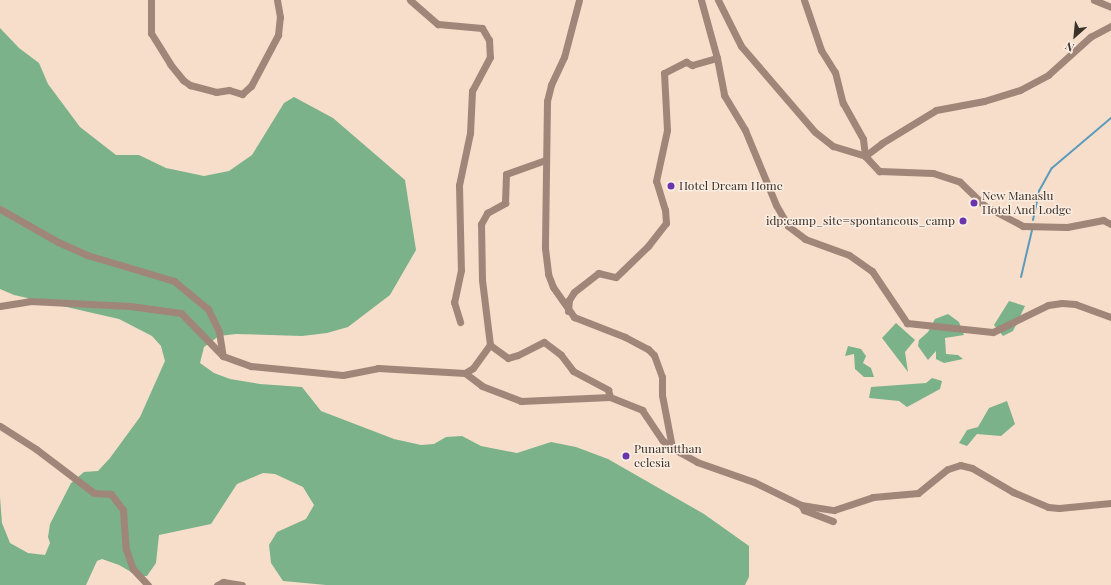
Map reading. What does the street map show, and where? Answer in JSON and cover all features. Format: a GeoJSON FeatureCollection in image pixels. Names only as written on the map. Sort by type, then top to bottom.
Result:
{"type":"FeatureCollection","features":[{"type":"Feature","properties":{"kind":"street"},"geometry":{"type":"LineString","coordinates":[[151,0],[151,33],[170,64],[183,80],[190,86],[216,92],[229,90],[242,94],[251,86],[278,35],[280,17],[277,0]]}},
{"type":"Feature","properties":{"kind":"street"},"geometry":{"type":"LineString","coordinates":[[410,0],[438,24],[482,28],[489,40],[490,57],[472,91],[470,133],[459,185],[458,218],[461,270],[454,302],[460,322]]}},
{"type":"Feature","properties":{"kind":"street"},"geometry":{"type":"LineString","coordinates":[[579,0],[564,57],[549,92],[545,160],[548,200],[545,248],[548,274],[568,311],[574,317],[625,337],[648,349],[654,355],[662,377],[662,395],[672,448]]}},
{"type":"Feature","properties":{"kind":"street"},"geometry":{"type":"LineString","coordinates":[[701,0],[717,58],[724,95],[745,130],[776,206],[788,226],[805,239],[849,255],[872,271],[907,323],[993,332],[1048,305],[1062,303],[1075,304],[1111,316]]}},
{"type":"Feature","properties":{"kind":"street"},"geometry":{"type":"LineString","coordinates":[[718,0],[741,46],[815,132],[833,146],[865,156],[879,171],[933,173],[960,182],[985,206],[1024,226],[1066,227],[1103,220],[1111,224]]}},
{"type":"Feature","properties":{"kind":"street"},"geometry":{"type":"LineString","coordinates":[[804,0],[821,50],[835,72],[843,103],[863,139],[865,156]]}},
{"type":"Feature","properties":{"kind":"street"},"geometry":{"type":"LineString","coordinates":[[1094,0],[1111,7]]}},
{"type":"Feature","properties":{"kind":"street"},"geometry":{"type":"LineString","coordinates":[[865,156],[882,143],[936,110],[984,101],[1020,90],[1048,75],[1090,37],[1111,26]]}},
{"type":"Feature","properties":{"kind":"street"},"geometry":{"type":"LineString","coordinates":[[568,311],[569,300],[574,292],[598,273],[616,277],[662,229],[667,216],[656,181],[667,130],[664,74],[686,62],[692,65],[717,58]]}},
{"type":"Feature","properties":{"kind":"street"},"geometry":{"type":"LineString","coordinates":[[465,374],[473,368],[490,345],[482,280],[481,224],[487,213],[505,204],[506,174],[545,160]]}},
{"type":"Feature","properties":{"kind":"street"},"geometry":{"type":"LineString","coordinates":[[0,209],[58,242],[87,255],[174,281],[208,309],[219,332],[223,356]]}},
{"type":"Feature","properties":{"kind":"street"},"geometry":{"type":"LineString","coordinates":[[0,306],[30,302],[130,306],[181,313],[223,356],[264,368],[295,369],[343,375],[378,368],[465,374],[482,386],[521,401],[610,397],[642,410],[662,440],[672,448],[697,462],[754,482],[801,505],[834,510],[873,498],[918,492],[948,470],[960,465],[972,468],[1012,492],[1048,506],[1059,508],[1111,503]]}},
{"type":"Feature","properties":{"kind":"street"},"geometry":{"type":"LineString","coordinates":[[490,345],[508,358],[518,355],[544,342],[561,355],[573,371],[608,390],[610,397]]}},
{"type":"Feature","properties":{"kind":"street"},"geometry":{"type":"LineString","coordinates":[[0,426],[36,449],[94,493],[111,494],[123,510],[126,549],[133,568],[148,585]]}},
{"type":"Feature","properties":{"kind":"street"},"geometry":{"type":"LineString","coordinates":[[801,505],[804,510],[833,521]]}},
{"type":"Feature","properties":{"kind":"street"},"geometry":{"type":"LineString","coordinates":[[217,585],[223,582],[242,585]]}},
{"type":"Feature","properties":{"kind":"green space"},"geometry":{"type":"Polygon","coordinates":[[[0,28],[19,48],[39,63],[48,84],[80,127],[116,155],[139,155],[166,168],[204,176],[229,171],[252,155],[284,103],[294,97],[333,118],[405,180],[416,250],[390,295],[348,327],[327,333],[302,336],[236,334],[219,336],[204,347],[200,363],[214,373],[230,379],[260,384],[302,387],[321,411],[394,439],[421,445],[434,444],[446,437],[462,436],[481,446],[517,453],[551,442],[576,447],[608,459],[704,514],[749,546],[749,577],[745,585],[326,585],[283,581],[271,563],[269,545],[277,532],[306,519],[314,505],[303,487],[275,474],[263,473],[237,484],[211,524],[159,535],[156,563],[147,576],[138,576],[119,565],[102,559],[97,561],[86,585],[0,585],[0,497],[2,523],[10,543],[28,553],[45,555],[50,543],[48,537],[50,524],[71,483],[84,472],[98,471],[110,458],[140,417],[165,361],[161,346],[152,336],[119,319],[14,295],[0,289],[0,28]]]}},
{"type":"Feature","properties":{"kind":"green space"},"geometry":{"type":"Polygon","coordinates":[[[1009,301],[1025,306],[1013,331],[1003,336],[994,325],[1009,301]]]}},
{"type":"Feature","properties":{"kind":"green space"},"geometry":{"type":"Polygon","coordinates":[[[948,314],[959,322],[964,335],[945,338],[946,354],[958,355],[963,359],[944,363],[936,359],[936,351],[928,360],[918,346],[919,340],[928,332],[935,319],[948,314]]]}},
{"type":"Feature","properties":{"kind":"green space"},"geometry":{"type":"Polygon","coordinates":[[[896,323],[915,340],[905,352],[908,372],[882,338],[896,323]]]}},
{"type":"Feature","properties":{"kind":"green space"},"geometry":{"type":"Polygon","coordinates":[[[848,346],[861,349],[866,356],[863,363],[871,368],[874,377],[864,377],[855,369],[854,354],[845,356],[848,346]]]}},
{"type":"Feature","properties":{"kind":"green space"},"geometry":{"type":"Polygon","coordinates":[[[932,378],[942,381],[940,389],[907,407],[899,401],[869,398],[871,387],[926,383],[932,378]]]}},
{"type":"Feature","properties":{"kind":"green space"},"geometry":{"type":"Polygon","coordinates":[[[1007,401],[1015,424],[1001,436],[977,434],[967,446],[959,443],[967,430],[978,427],[989,408],[1007,401]]]}},
{"type":"Feature","properties":{"kind":"waterway"},"geometry":{"type":"LineString","coordinates":[[1033,220],[1039,191],[1052,168],[1111,118]]}},
{"type":"Feature","properties":{"kind":"waterway"},"geometry":{"type":"LineString","coordinates":[[1021,277],[1032,230]]}},
{"type":"Feature","properties":{"kind":"place","name":"Hotel Dream Home"},"geometry":{"type":"Point","coordinates":[671,186]}},
{"type":"Feature","properties":{"kind":"place","name":"New Manaslu Hotel And Lodge"},"geometry":{"type":"Point","coordinates":[974,203]}},
{"type":"Feature","properties":{"kind":"place","name":"idp:camp_site=spontaneous_camp"},"geometry":{"type":"Point","coordinates":[963,221]}},
{"type":"Feature","properties":{"kind":"place","name":"Punarutthan eclesia"},"geometry":{"type":"Point","coordinates":[626,456]}}]}
